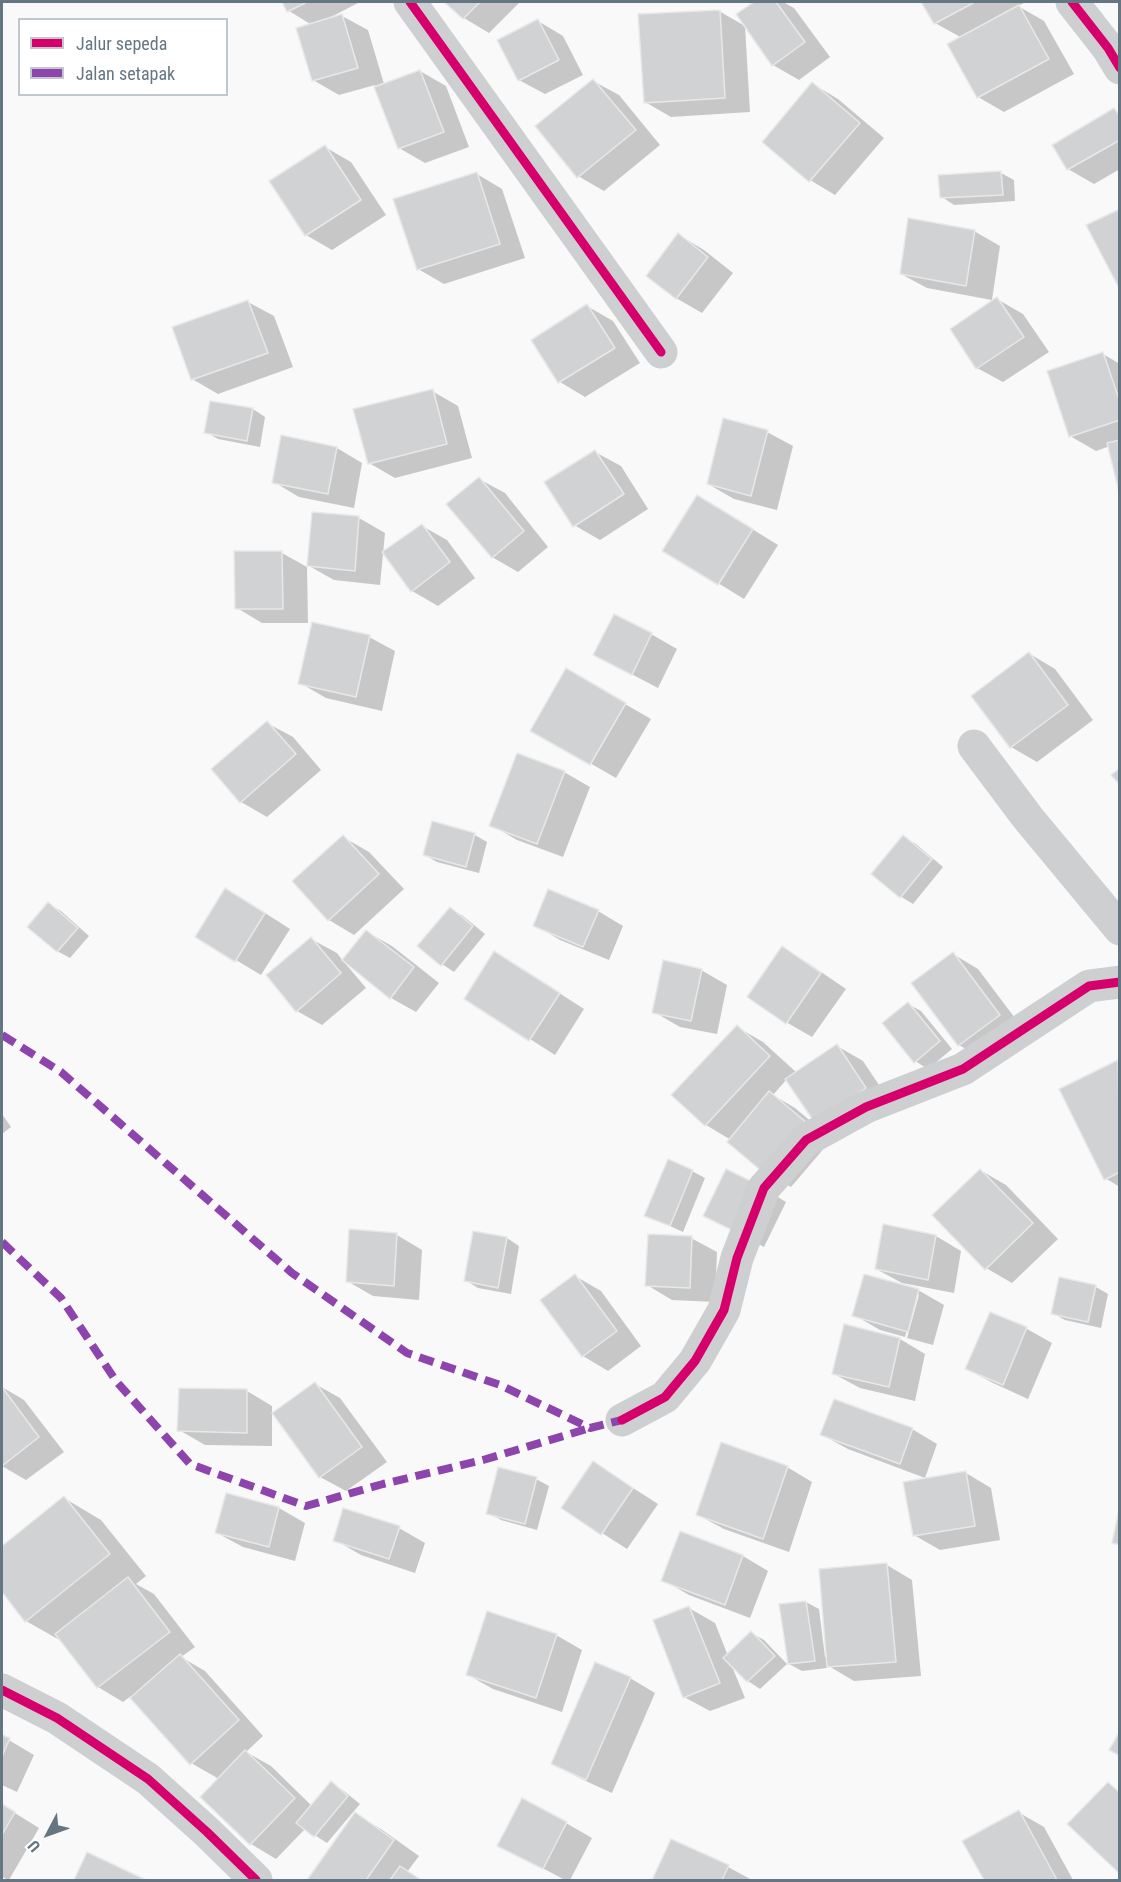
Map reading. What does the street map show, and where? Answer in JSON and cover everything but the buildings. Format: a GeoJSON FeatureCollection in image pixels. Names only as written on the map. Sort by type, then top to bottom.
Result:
{"type":"FeatureCollection","features":[{"type":"Feature","properties":{"kind":"street"},"geometry":{"type":"LineString","coordinates":[[410,2],[661,352]]}},
{"type":"Feature","properties":{"kind":"street"},"geometry":{"type":"LineString","coordinates":[[1072,2],[1108,48],[1119,68]]}},
{"type":"Feature","properties":{"kind":"street"},"geometry":{"type":"LineString","coordinates":[[974,746],[1028,818],[1119,928]]}},
{"type":"Feature","properties":{"kind":"street"},"geometry":{"type":"LineString","coordinates":[[622,1420],[665,1398],[695,1361],[724,1310],[737,1258],[764,1188],[806,1140],[866,1107],[963,1069],[1089,986],[1119,982]]}},
{"type":"Feature","properties":{"kind":"street"},"geometry":{"type":"LineString","coordinates":[[2,1690],[57,1718],[148,1779],[207,1832],[256,1881]]}},
{"type":"Feature","properties":{"kind":"marked path"},"geometry":{"type":"LineString","coordinates":[[2,1035],[61,1072],[292,1273],[407,1353],[500,1385],[590,1428],[622,1420]]}},
{"type":"Feature","properties":{"kind":"marked path"},"geometry":{"type":"LineString","coordinates":[[2,1242],[61,1298],[116,1381],[190,1464],[306,1506],[383,1484],[483,1460],[590,1428]]}},
{"type":"Feature","properties":{"kind":"cycle path"},"geometry":{"type":"LineString","coordinates":[[410,2],[661,352]]}},
{"type":"Feature","properties":{"kind":"cycle path"},"geometry":{"type":"LineString","coordinates":[[1072,2],[1108,48],[1120,68]]}},
{"type":"Feature","properties":{"kind":"cycle path"},"geometry":{"type":"LineString","coordinates":[[622,1420],[665,1397],[695,1361],[724,1310],[737,1258],[764,1188],[806,1140],[866,1107],[963,1069],[1089,986],[1120,982]]}},
{"type":"Feature","properties":{"kind":"cycle path"},"geometry":{"type":"LineString","coordinates":[[2,1690],[57,1718],[148,1779],[256,1880]]}}]}
